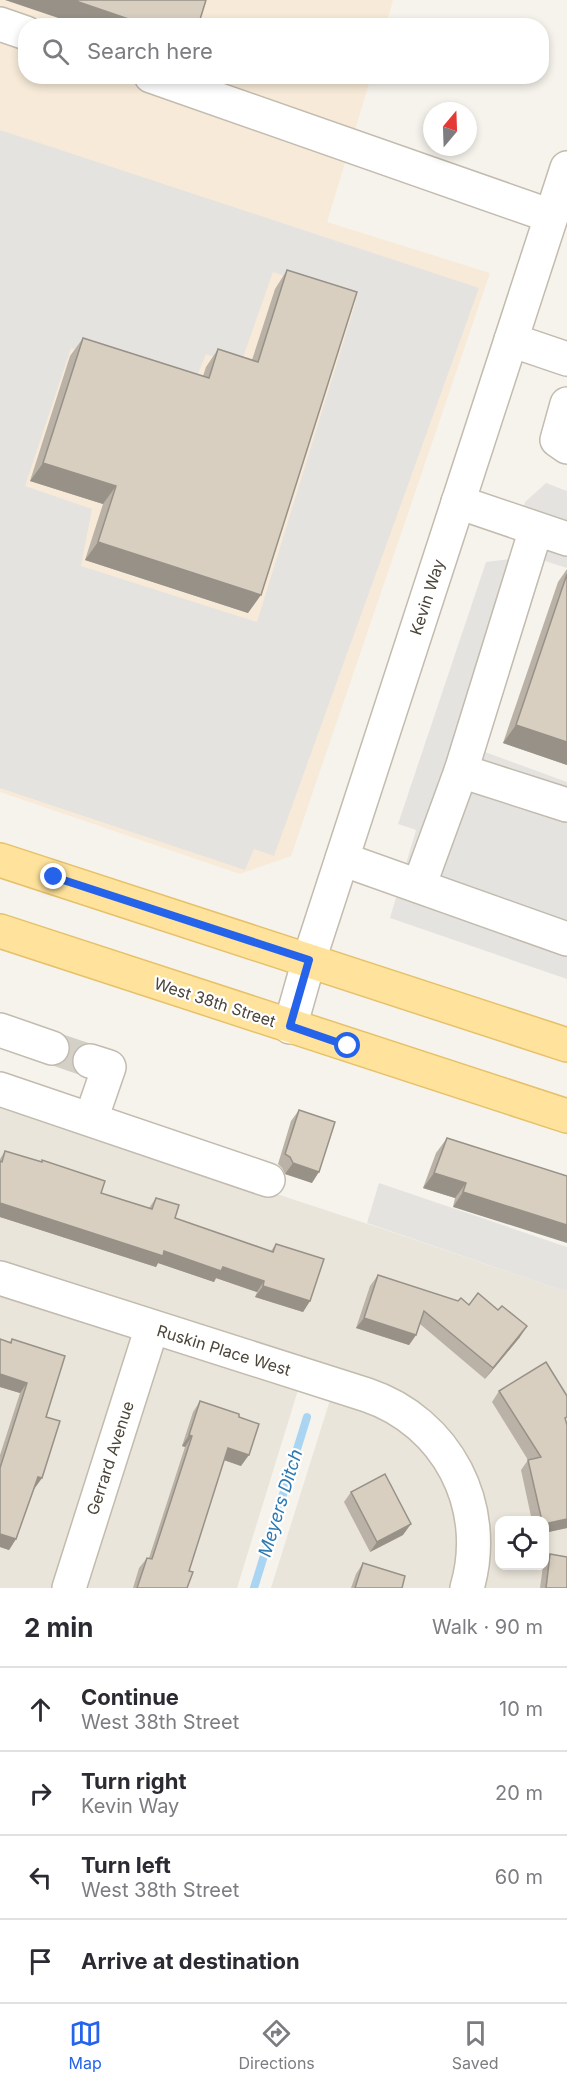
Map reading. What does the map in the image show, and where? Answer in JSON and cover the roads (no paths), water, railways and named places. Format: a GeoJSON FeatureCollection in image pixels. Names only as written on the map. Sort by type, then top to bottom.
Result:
{"type":"FeatureCollection","features":[{"type":"Feature","properties":{"kind":"main road"},"geometry":{"type":"LineString","coordinates":[[0,860],[567,1045]]}},
{"type":"Feature","properties":{"kind":"main road","name":"West 38th Street"},"geometry":{"type":"LineString","coordinates":[[0,931],[567,1116]]}},
{"type":"Feature","properties":{"kind":"street"},"geometry":{"type":"LineString","coordinates":[[0,24],[18,30]]}},
{"type":"Feature","properties":{"kind":"street"},"geometry":{"type":"LineString","coordinates":[[174,84],[551,216]]}},
{"type":"Feature","properties":{"kind":"street","name":"Kevin Way"},"geometry":{"type":"LineString","coordinates":[[290,1026],[309,960],[567,168]]}},
{"type":"Feature","properties":{"kind":"street"},"geometry":{"type":"LineString","coordinates":[[511,340],[567,359]]}},
{"type":"Feature","properties":{"kind":"street"},"geometry":{"type":"LineString","coordinates":[[567,404],[557,440],[567,447]]}},
{"type":"Feature","properties":{"kind":"street"},"geometry":{"type":"LineString","coordinates":[[458,502],[567,539]]}},
{"type":"Feature","properties":{"kind":"street"},"geometry":{"type":"LineString","coordinates":[[419,886],[461,771],[536,529]]}},
{"type":"Feature","properties":{"kind":"street"},"geometry":{"type":"LineString","coordinates":[[461,771],[567,805]]}},
{"type":"Feature","properties":{"kind":"street"},"geometry":{"type":"LineString","coordinates":[[342,859],[567,939]]}},
{"type":"Feature","properties":{"kind":"street"},"geometry":{"type":"LineString","coordinates":[[0,1030],[52,1048]]}},
{"type":"Feature","properties":{"kind":"street"},"geometry":{"type":"LineString","coordinates":[[90,1061],[109,1067],[91,1119]]}},
{"type":"Feature","properties":{"kind":"street"},"geometry":{"type":"LineString","coordinates":[[0,1089],[268,1180]]}},
{"type":"Feature","properties":{"kind":"street","name":"Ruskin Place West"},"geometry":{"type":"LineString","coordinates":[[0,1278],[376,1398],[419,1424],[437,1441],[453,1462],[468,1499],[474,1539],[473,1564],[467,1588]]}},
{"type":"Feature","properties":{"kind":"street","name":"Gerrard Avenue"},"geometry":{"type":"LineString","coordinates":[[69,1588],[152,1327]]}},
{"type":"Feature","properties":{"kind":"waterway","name":"Meyers Ditch"},"geometry":{"type":"LineString","coordinates":[[254,1588],[307,1417]]}},
{"type":"Feature","properties":{"kind":"tunnel"},"geometry":{"type":"LineString","coordinates":[[52,1048],[90,1061]]}}]}
